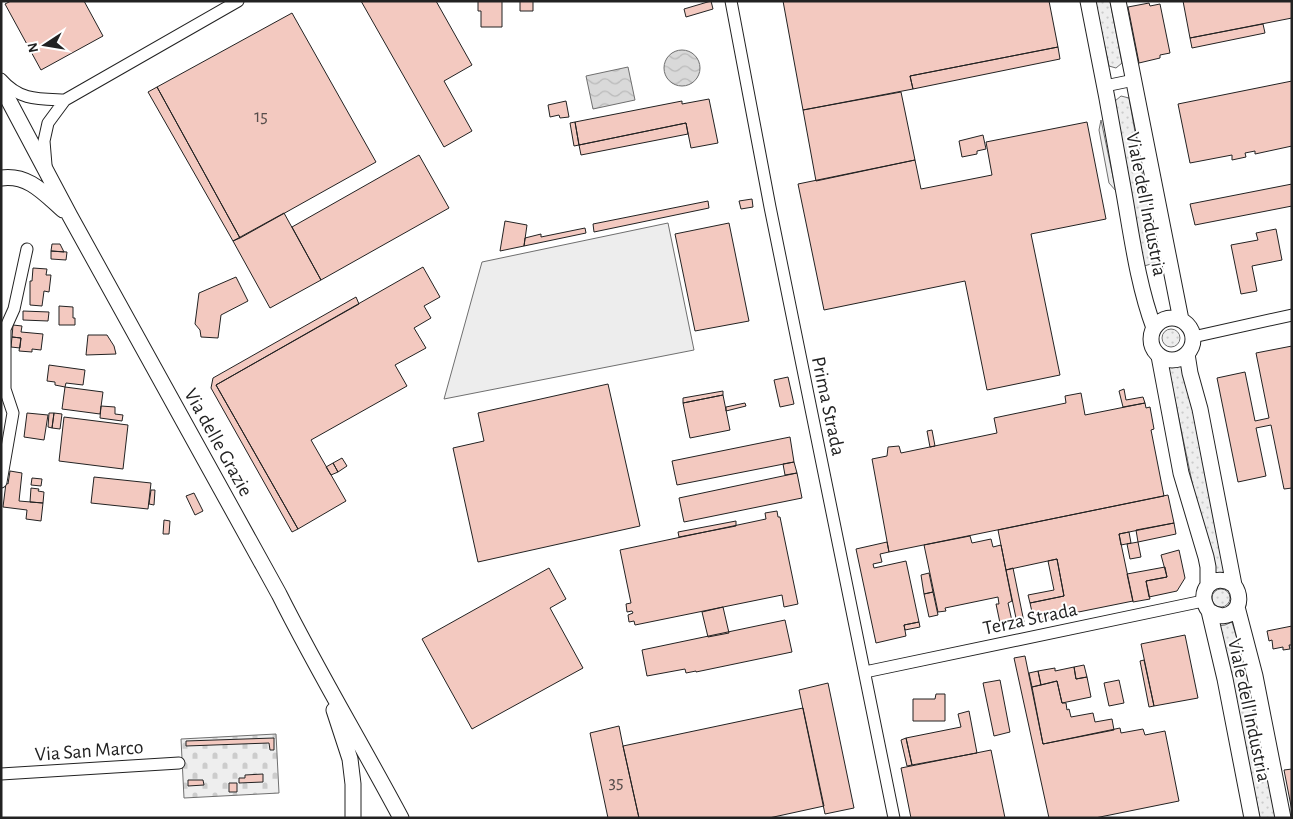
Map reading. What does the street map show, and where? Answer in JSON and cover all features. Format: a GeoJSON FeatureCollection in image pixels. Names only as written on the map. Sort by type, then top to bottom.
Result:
{"type":"FeatureCollection","features":[{"type":"Feature","properties":{"kind":"street"},"geometry":{"type":"LineString","coordinates":[[47,172],[44,141],[48,123],[65,100],[238,1]]}},
{"type":"Feature","properties":{"kind":"street","name":"Prima Strada"},"geometry":{"type":"LineString","coordinates":[[731,1],[770,207],[894,818]]}},
{"type":"Feature","properties":{"kind":"street","name":"Viale dell'Industria"},"geometry":{"type":"LineString","coordinates":[[1088,1],[1138,270],[1154,328],[1151,340],[1152,346],[1159,356],[1181,473],[1206,557],[1208,585],[1203,595],[1225,679],[1252,818]]}},
{"type":"Feature","properties":{"kind":"street","name":"Viale dell'Industria"},"geometry":{"type":"LineString","coordinates":[[1118,1],[1181,320],[1191,330],[1193,337],[1193,343],[1188,354],[1190,373],[1200,409],[1234,585],[1240,596],[1237,607],[1227,615],[1214,614],[1206,606]]}},
{"type":"Feature","properties":{"kind":"street"},"geometry":{"type":"LineString","coordinates":[[1,79],[18,94],[40,100],[65,100]]}},
{"type":"Feature","properties":{"kind":"street"},"geometry":{"type":"LineString","coordinates":[[1105,86],[1134,80]]}},
{"type":"Feature","properties":{"kind":"street","name":"Via delle Grazie"},"geometry":{"type":"LineString","coordinates":[[1,86],[70,216],[280,594],[304,645],[368,756],[401,818]]}},
{"type":"Feature","properties":{"kind":"street"},"geometry":{"type":"LineString","coordinates":[[1,178],[28,181],[70,216]]}},
{"type":"Feature","properties":{"kind":"street"},"geometry":{"type":"LineString","coordinates":[[1,482],[13,413],[5,389],[5,329],[14,309],[27,249]]}},
{"type":"Feature","properties":{"kind":"street"},"geometry":{"type":"LineString","coordinates":[[1193,337],[1292,315]]}},
{"type":"Feature","properties":{"kind":"street"},"geometry":{"type":"LineString","coordinates":[[1154,328],[1166,319],[1174,318],[1181,320]]}},
{"type":"Feature","properties":{"kind":"street"},"geometry":{"type":"LineString","coordinates":[[1159,356],[1164,359],[1177,360],[1188,354]]}},
{"type":"Feature","properties":{"kind":"street"},"geometry":{"type":"LineString","coordinates":[[1208,585],[1221,579],[1228,580],[1234,585]]}},
{"type":"Feature","properties":{"kind":"street","name":"Terza Strada"},"geometry":{"type":"LineString","coordinates":[[864,672],[1206,606]]}},
{"type":"Feature","properties":{"kind":"street","name":"Viale dell'Industria"},"geometry":{"type":"LineString","coordinates":[[1237,607],[1255,676],[1284,818]]}},
{"type":"Feature","properties":{"kind":"street"},"geometry":{"type":"LineString","coordinates":[[304,645],[334,709],[350,759],[353,784],[352,818]]}},
{"type":"Feature","properties":{"kind":"street","name":"Via San Marco"},"geometry":{"type":"LineString","coordinates":[[1,774],[179,763]]}},
{"type":"Feature","properties":{"kind":"green space"},"geometry":{"type":"Polygon","coordinates":[[[1095,1],[1110,1],[1122,63],[1116,68],[1109,66],[1095,1]]]}},
{"type":"Feature","properties":{"kind":"green space"},"geometry":{"type":"Polygon","coordinates":[[[1121,96],[1129,98],[1158,262],[1144,266],[1115,101],[1121,96]]]}},
{"type":"Feature","properties":{"kind":"green space"},"geometry":{"type":"Polygon","coordinates":[[[1167,329],[1175,329],[1180,334],[1178,345],[1167,347],[1162,342],[1162,334],[1167,329]]]}},
{"type":"Feature","properties":{"kind":"green space"},"geometry":{"type":"Polygon","coordinates":[[[1168,366],[1181,367],[1188,386],[1226,573],[1214,573],[1196,501],[1168,366]]]}},
{"type":"Feature","properties":{"kind":"green space"},"geometry":{"type":"Polygon","coordinates":[[[1217,589],[1225,589],[1230,594],[1228,605],[1217,607],[1212,602],[1212,594],[1217,589]]]}},
{"type":"Feature","properties":{"kind":"green space"},"geometry":{"type":"Polygon","coordinates":[[[1232,622],[1247,673],[1276,818],[1260,818],[1231,677],[1217,626],[1232,622]]]}},
{"type":"Feature","properties":{"kind":"green space"},"geometry":{"type":"Polygon","coordinates":[[[276,734],[279,793],[184,798],[181,739],[276,734]]]}},
{"type":"Feature","properties":{"kind":"shaded area"},"geometry":{"type":"Polygon","coordinates":[[[1101,120],[1116,191],[1109,183],[1099,130],[1101,120]]]}},
{"type":"Feature","properties":{"kind":"shaded area"},"geometry":{"type":"Polygon","coordinates":[[[668,223],[694,350],[444,399],[482,262],[668,223]]]}},
{"type":"Feature","properties":{"kind":"water"},"geometry":{"type":"Polygon","coordinates":[[[682,50],[695,55],[700,68],[695,81],[682,86],[669,81],[664,68],[669,55],[682,50]]]}},
{"type":"Feature","properties":{"kind":"water"},"geometry":{"type":"Polygon","coordinates":[[[628,67],[635,100],[593,109],[586,76],[628,67]]]}},
{"type":"Feature","properties":{"kind":"building"},"geometry":{"type":"Polygon","coordinates":[[[11,1],[84,1],[103,36],[41,70],[5,4],[11,1]]]}},
{"type":"Feature","properties":{"kind":"building"},"geometry":{"type":"Polygon","coordinates":[[[361,1],[436,1],[472,65],[444,81],[472,131],[444,147],[361,1]]]}},
{"type":"Feature","properties":{"kind":"building"},"geometry":{"type":"Polygon","coordinates":[[[478,1],[502,1],[502,27],[481,27],[481,11],[478,11],[478,1]]]}},
{"type":"Feature","properties":{"kind":"building"},"geometry":{"type":"Polygon","coordinates":[[[520,1],[533,1],[533,11],[520,11],[520,1]]]}},
{"type":"Feature","properties":{"kind":"building"},"geometry":{"type":"Polygon","coordinates":[[[711,1],[713,9],[686,17],[684,9],[711,1]]]}},
{"type":"Feature","properties":{"kind":"building"},"geometry":{"type":"Polygon","coordinates":[[[783,1],[1049,1],[1058,47],[910,76],[913,89],[803,110],[783,1]]]}},
{"type":"Feature","properties":{"kind":"building"},"geometry":{"type":"Polygon","coordinates":[[[1183,1],[1292,1],[1292,18],[1190,38],[1183,1]]]}},
{"type":"Feature","properties":{"kind":"building"},"geometry":{"type":"Polygon","coordinates":[[[1149,3],[1150,6],[1160,4],[1170,53],[1160,55],[1160,58],[1139,63],[1128,7],[1149,3]]]}},
{"type":"Feature","properties":{"kind":"building"},"geometry":{"type":"Polygon","coordinates":[[[292,13],[376,162],[240,238],[157,87],[292,13]]]}},
{"type":"Feature","properties":{"kind":"building"},"geometry":{"type":"Polygon","coordinates":[[[1263,24],[1265,33],[1192,48],[1190,38],[1263,24]]]}},
{"type":"Feature","properties":{"kind":"building"},"geometry":{"type":"Polygon","coordinates":[[[1058,47],[1060,59],[913,89],[910,76],[1058,47]]]}},
{"type":"Feature","properties":{"kind":"building"},"geometry":{"type":"Polygon","coordinates":[[[1292,81],[1292,146],[1255,154],[1255,151],[1245,153],[1246,157],[1232,160],[1232,155],[1190,163],[1178,104],[1292,81]]]}},
{"type":"Feature","properties":{"kind":"building"},"geometry":{"type":"Polygon","coordinates":[[[157,87],[240,238],[233,241],[148,92],[157,87]]]}},
{"type":"Feature","properties":{"kind":"building"},"geometry":{"type":"Polygon","coordinates":[[[901,92],[915,160],[816,181],[803,110],[901,92]]]}},
{"type":"Feature","properties":{"kind":"building"},"geometry":{"type":"Polygon","coordinates":[[[709,99],[718,143],[691,148],[686,123],[579,145],[575,122],[682,101],[682,104],[709,99]]]}},
{"type":"Feature","properties":{"kind":"building"},"geometry":{"type":"Polygon","coordinates":[[[566,101],[569,117],[560,118],[559,115],[550,117],[548,105],[566,101]]]}},
{"type":"Feature","properties":{"kind":"building"},"geometry":{"type":"Polygon","coordinates":[[[575,122],[579,145],[574,146],[570,123],[575,122]]]}},
{"type":"Feature","properties":{"kind":"building"},"geometry":{"type":"Polygon","coordinates":[[[1087,122],[1106,219],[1031,234],[1060,375],[987,390],[965,281],[824,310],[798,184],[915,160],[921,189],[992,175],[986,142],[1087,122]]]}},
{"type":"Feature","properties":{"kind":"building"},"geometry":{"type":"Polygon","coordinates":[[[686,123],[688,134],[581,155],[579,145],[686,123]]]}},
{"type":"Feature","properties":{"kind":"building"},"geometry":{"type":"Polygon","coordinates":[[[983,135],[986,149],[977,151],[977,154],[962,157],[959,141],[983,135]]]}},
{"type":"Feature","properties":{"kind":"building"},"geometry":{"type":"Polygon","coordinates":[[[419,155],[449,208],[321,280],[292,227],[419,155]]]}},
{"type":"Feature","properties":{"kind":"building"},"geometry":{"type":"Polygon","coordinates":[[[1292,184],[1292,206],[1195,225],[1190,204],[1292,184]]]}},
{"type":"Feature","properties":{"kind":"building"},"geometry":{"type":"Polygon","coordinates":[[[752,199],[753,207],[741,209],[739,201],[752,199]]]}},
{"type":"Feature","properties":{"kind":"building"},"geometry":{"type":"Polygon","coordinates":[[[708,201],[709,208],[594,232],[593,224],[708,201]]]}},
{"type":"Feature","properties":{"kind":"building"},"geometry":{"type":"Polygon","coordinates":[[[284,213],[321,280],[270,308],[233,241],[284,213]]]}},
{"type":"Feature","properties":{"kind":"building"},"geometry":{"type":"Polygon","coordinates":[[[505,221],[527,225],[524,246],[500,251],[505,221]]]}},
{"type":"Feature","properties":{"kind":"building"},"geometry":{"type":"Polygon","coordinates":[[[729,223],[749,321],[695,331],[675,234],[729,223]]]}},
{"type":"Feature","properties":{"kind":"building"},"geometry":{"type":"Polygon","coordinates":[[[585,228],[586,233],[524,246],[525,238],[541,234],[541,237],[585,228]]]}},
{"type":"Feature","properties":{"kind":"building"},"geometry":{"type":"Polygon","coordinates":[[[1276,229],[1282,260],[1252,266],[1257,291],[1241,294],[1231,245],[1258,240],[1256,233],[1276,229]]]}},
{"type":"Feature","properties":{"kind":"building"},"geometry":{"type":"Polygon","coordinates":[[[52,244],[60,244],[64,252],[51,251],[52,244]]]}},
{"type":"Feature","properties":{"kind":"building"},"geometry":{"type":"Polygon","coordinates":[[[51,251],[67,252],[66,260],[51,259],[51,251]]]}},
{"type":"Feature","properties":{"kind":"building"},"geometry":{"type":"Polygon","coordinates":[[[423,267],[440,297],[424,306],[431,318],[414,328],[426,348],[395,365],[407,386],[311,440],[346,501],[298,529],[216,385],[423,267]]]}},
{"type":"Feature","properties":{"kind":"building"},"geometry":{"type":"Polygon","coordinates":[[[33,268],[47,269],[46,275],[51,275],[49,292],[44,291],[42,306],[30,305],[30,281],[32,281],[33,268]]]}},
{"type":"Feature","properties":{"kind":"building"},"geometry":{"type":"Polygon","coordinates":[[[236,277],[248,301],[221,315],[218,338],[201,337],[200,330],[195,324],[199,293],[236,277]]]}},
{"type":"Feature","properties":{"kind":"building"},"geometry":{"type":"Polygon","coordinates":[[[356,297],[359,304],[216,385],[298,529],[292,532],[211,388],[213,378],[356,297]]]}},
{"type":"Feature","properties":{"kind":"building"},"geometry":{"type":"Polygon","coordinates":[[[59,306],[73,307],[75,325],[59,325],[59,306]]]}},
{"type":"Feature","properties":{"kind":"building"},"geometry":{"type":"Polygon","coordinates":[[[23,311],[49,312],[48,321],[23,320],[23,311]]]}},
{"type":"Feature","properties":{"kind":"building"},"geometry":{"type":"Polygon","coordinates":[[[13,325],[22,326],[21,332],[43,334],[41,350],[32,349],[32,352],[19,351],[21,338],[12,337],[13,325]]]}},
{"type":"Feature","properties":{"kind":"building"},"geometry":{"type":"Polygon","coordinates":[[[88,335],[107,335],[114,346],[116,354],[86,355],[88,335]]]}},
{"type":"Feature","properties":{"kind":"building"},"geometry":{"type":"Polygon","coordinates":[[[12,337],[21,338],[20,348],[11,347],[12,337]]]}},
{"type":"Feature","properties":{"kind":"building"},"geometry":{"type":"Polygon","coordinates":[[[1292,346],[1292,488],[1284,489],[1271,425],[1256,428],[1266,476],[1238,482],[1217,378],[1245,372],[1255,421],[1269,418],[1256,353],[1292,346]]]}},
{"type":"Feature","properties":{"kind":"building"},"geometry":{"type":"Polygon","coordinates":[[[49,365],[85,370],[83,385],[66,383],[65,387],[55,385],[55,382],[47,381],[49,365]]]}},
{"type":"Feature","properties":{"kind":"building"},"geometry":{"type":"Polygon","coordinates":[[[788,377],[794,404],[780,407],[774,380],[788,377]]]}},
{"type":"Feature","properties":{"kind":"building"},"geometry":{"type":"Polygon","coordinates":[[[608,384],[640,526],[478,562],[453,448],[484,441],[478,413],[608,384]]]}},
{"type":"Feature","properties":{"kind":"building"},"geometry":{"type":"Polygon","coordinates":[[[65,387],[103,392],[100,414],[62,409],[65,387]]]}},
{"type":"Feature","properties":{"kind":"building"},"geometry":{"type":"Polygon","coordinates":[[[1124,389],[1126,400],[1143,397],[1145,403],[1123,407],[1119,391],[1124,389]]]}},
{"type":"Feature","properties":{"kind":"building"},"geometry":{"type":"Polygon","coordinates":[[[723,391],[723,395],[683,403],[683,398],[723,391]]]}},
{"type":"Feature","properties":{"kind":"building"},"geometry":{"type":"Polygon","coordinates":[[[1081,393],[1085,415],[1145,403],[1146,408],[1150,407],[1154,429],[1151,430],[1164,496],[889,552],[872,459],[887,456],[888,447],[899,446],[901,453],[997,433],[994,418],[1066,403],[1065,396],[1081,393]]]}},
{"type":"Feature","properties":{"kind":"building"},"geometry":{"type":"Polygon","coordinates":[[[723,395],[730,430],[690,438],[683,403],[723,395]]]}},
{"type":"Feature","properties":{"kind":"building"},"geometry":{"type":"Polygon","coordinates":[[[745,403],[746,406],[726,411],[726,407],[745,403]]]}},
{"type":"Feature","properties":{"kind":"building"},"geometry":{"type":"Polygon","coordinates":[[[101,406],[115,407],[115,414],[123,415],[122,421],[100,418],[101,406]]]}},
{"type":"Feature","properties":{"kind":"building"},"geometry":{"type":"Polygon","coordinates":[[[27,413],[48,415],[44,440],[24,437],[27,413]]]}},
{"type":"Feature","properties":{"kind":"building"},"geometry":{"type":"Polygon","coordinates":[[[49,413],[54,413],[52,428],[48,427],[49,413]]]}},
{"type":"Feature","properties":{"kind":"building"},"geometry":{"type":"Polygon","coordinates":[[[54,413],[62,414],[60,429],[52,428],[54,413]]]}},
{"type":"Feature","properties":{"kind":"building"},"geometry":{"type":"Polygon","coordinates":[[[64,417],[128,425],[123,469],[59,461],[64,417]]]}},
{"type":"Feature","properties":{"kind":"building"},"geometry":{"type":"Polygon","coordinates":[[[932,430],[935,446],[930,447],[927,431],[932,430]]]}},
{"type":"Feature","properties":{"kind":"building"},"geometry":{"type":"Polygon","coordinates":[[[790,437],[794,462],[677,485],[672,461],[790,437]]]}},
{"type":"Feature","properties":{"kind":"building"},"geometry":{"type":"Polygon","coordinates":[[[342,458],[347,466],[338,472],[333,463],[342,458]]]}},
{"type":"Feature","properties":{"kind":"building"},"geometry":{"type":"Polygon","coordinates":[[[794,462],[797,473],[785,475],[783,464],[794,462]]]}},
{"type":"Feature","properties":{"kind":"building"},"geometry":{"type":"Polygon","coordinates":[[[333,463],[338,472],[331,475],[326,467],[333,463]]]}},
{"type":"Feature","properties":{"kind":"building"},"geometry":{"type":"Polygon","coordinates":[[[10,471],[22,473],[19,501],[43,503],[41,521],[26,519],[27,510],[3,507],[6,483],[8,484],[10,471]]]}},
{"type":"Feature","properties":{"kind":"building"},"geometry":{"type":"Polygon","coordinates":[[[797,473],[802,498],[684,522],[679,498],[797,473]]]}},
{"type":"Feature","properties":{"kind":"building"},"geometry":{"type":"Polygon","coordinates":[[[94,477],[151,483],[148,509],[91,503],[94,477]]]}},
{"type":"Feature","properties":{"kind":"building"},"geometry":{"type":"Polygon","coordinates":[[[32,478],[42,479],[41,486],[31,485],[32,478]]]}},
{"type":"Feature","properties":{"kind":"building"},"geometry":{"type":"Polygon","coordinates":[[[31,488],[44,492],[43,503],[30,502],[31,488]]]}},
{"type":"Feature","properties":{"kind":"building"},"geometry":{"type":"Polygon","coordinates":[[[151,490],[155,490],[154,505],[149,504],[151,490]]]}},
{"type":"Feature","properties":{"kind":"building"},"geometry":{"type":"Polygon","coordinates":[[[194,493],[203,511],[195,515],[186,496],[194,493]]]}},
{"type":"Feature","properties":{"kind":"building"},"geometry":{"type":"Polygon","coordinates":[[[1168,495],[1174,523],[1119,534],[1133,601],[1034,621],[1030,603],[1064,596],[1057,559],[1006,570],[998,530],[1168,495]]]}},
{"type":"Feature","properties":{"kind":"building"},"geometry":{"type":"Polygon","coordinates":[[[777,511],[778,517],[780,517],[798,604],[784,607],[782,595],[635,625],[634,621],[629,622],[628,615],[633,613],[632,611],[627,612],[626,604],[631,603],[620,550],[766,519],[765,513],[777,511]]]}},
{"type":"Feature","properties":{"kind":"building"},"geometry":{"type":"Polygon","coordinates":[[[164,520],[170,521],[169,534],[163,534],[164,520]]]}},
{"type":"Feature","properties":{"kind":"building"},"geometry":{"type":"Polygon","coordinates":[[[736,521],[736,526],[679,537],[678,532],[736,521]]]}},
{"type":"Feature","properties":{"kind":"building"},"geometry":{"type":"Polygon","coordinates":[[[1174,523],[1176,534],[1138,542],[1136,530],[1174,523]]]}},
{"type":"Feature","properties":{"kind":"building"},"geometry":{"type":"Polygon","coordinates":[[[1129,532],[1131,543],[1121,545],[1119,534],[1129,532]]]}},
{"type":"Feature","properties":{"kind":"building"},"geometry":{"type":"Polygon","coordinates":[[[970,536],[972,543],[991,539],[993,547],[1001,545],[1012,601],[1008,603],[1012,621],[1000,623],[996,604],[999,604],[998,597],[945,608],[946,611],[938,612],[924,545],[970,536]]]}},
{"type":"Feature","properties":{"kind":"building"},"geometry":{"type":"Polygon","coordinates":[[[887,542],[889,552],[880,554],[882,562],[873,564],[874,568],[906,561],[919,622],[904,625],[906,636],[876,643],[856,549],[887,542]]]}},
{"type":"Feature","properties":{"kind":"building"},"geometry":{"type":"Polygon","coordinates":[[[1138,542],[1141,557],[1130,559],[1127,544],[1138,542]]]}},
{"type":"Feature","properties":{"kind":"building"},"geometry":{"type":"Polygon","coordinates":[[[1179,550],[1185,578],[1177,591],[1149,597],[1146,581],[1167,577],[1161,555],[1179,550]]]}},
{"type":"Feature","properties":{"kind":"building"},"geometry":{"type":"Polygon","coordinates":[[[1057,559],[1064,596],[1030,603],[1028,595],[1054,590],[1048,561],[1057,559]]]}},
{"type":"Feature","properties":{"kind":"building"},"geometry":{"type":"Polygon","coordinates":[[[1165,567],[1167,577],[1146,581],[1150,599],[1133,602],[1127,574],[1165,567]]]}},
{"type":"Feature","properties":{"kind":"building"},"geometry":{"type":"Polygon","coordinates":[[[549,568],[566,599],[550,608],[583,668],[472,729],[422,639],[549,568]]]}},
{"type":"Feature","properties":{"kind":"building"},"geometry":{"type":"Polygon","coordinates":[[[1013,568],[1024,622],[1017,623],[1006,570],[1013,568]]]}},
{"type":"Feature","properties":{"kind":"building"},"geometry":{"type":"Polygon","coordinates":[[[929,573],[933,592],[924,594],[921,575],[929,573]]]}},
{"type":"Feature","properties":{"kind":"building"},"geometry":{"type":"Polygon","coordinates":[[[933,592],[938,615],[929,617],[924,594],[933,592]]]}},
{"type":"Feature","properties":{"kind":"building"},"geometry":{"type":"Polygon","coordinates":[[[723,607],[729,633],[708,637],[702,612],[723,607]]]}},
{"type":"Feature","properties":{"kind":"building"},"geometry":{"type":"Polygon","coordinates":[[[785,620],[792,652],[696,672],[686,673],[685,669],[647,676],[642,650],[785,620]]]}},
{"type":"Feature","properties":{"kind":"building"},"geometry":{"type":"Polygon","coordinates":[[[919,622],[920,627],[905,630],[904,625],[919,622]]]}},
{"type":"Feature","properties":{"kind":"building"},"geometry":{"type":"Polygon","coordinates":[[[1292,626],[1292,645],[1289,645],[1290,649],[1283,650],[1283,647],[1273,649],[1272,640],[1269,641],[1267,631],[1292,626]]]}},
{"type":"Feature","properties":{"kind":"building"},"geometry":{"type":"Polygon","coordinates":[[[1185,635],[1198,698],[1154,706],[1141,644],[1185,635]]]}},
{"type":"Feature","properties":{"kind":"building"},"geometry":{"type":"Polygon","coordinates":[[[1025,656],[1043,744],[1120,728],[1121,733],[1143,729],[1145,735],[1165,731],[1179,801],[1095,818],[1049,818],[1014,658],[1025,656]]]}},
{"type":"Feature","properties":{"kind":"building"},"geometry":{"type":"Polygon","coordinates":[[[1144,660],[1154,706],[1149,707],[1140,661],[1144,660]]]}},
{"type":"Feature","properties":{"kind":"building"},"geometry":{"type":"Polygon","coordinates":[[[1084,665],[1087,677],[1076,679],[1074,667],[1084,665]]]}},
{"type":"Feature","properties":{"kind":"building"},"geometry":{"type":"Polygon","coordinates":[[[1074,667],[1076,679],[1087,677],[1091,697],[1062,703],[1057,681],[1041,685],[1038,671],[1055,668],[1055,671],[1074,667]]]}},
{"type":"Feature","properties":{"kind":"building"},"geometry":{"type":"Polygon","coordinates":[[[1038,671],[1041,685],[1032,687],[1029,673],[1038,671]]]}},
{"type":"Feature","properties":{"kind":"building"},"geometry":{"type":"Polygon","coordinates":[[[1000,680],[1010,732],[994,736],[983,683],[1000,680]]]}},
{"type":"Feature","properties":{"kind":"building"},"geometry":{"type":"Polygon","coordinates":[[[1119,680],[1124,703],[1109,706],[1104,683],[1119,680]]]}},
{"type":"Feature","properties":{"kind":"building"},"geometry":{"type":"Polygon","coordinates":[[[1057,681],[1062,703],[1066,703],[1071,717],[1093,713],[1095,722],[1112,719],[1114,730],[1043,744],[1032,687],[1057,681]]]}},
{"type":"Feature","properties":{"kind":"building"},"geometry":{"type":"Polygon","coordinates":[[[828,683],[854,808],[825,814],[799,690],[828,683]]]}},
{"type":"Feature","properties":{"kind":"building"},"geometry":{"type":"Polygon","coordinates":[[[936,694],[945,694],[945,721],[913,721],[913,699],[935,699],[936,694]]]}},
{"type":"Feature","properties":{"kind":"building"},"geometry":{"type":"Polygon","coordinates":[[[803,708],[824,806],[769,818],[639,818],[623,746],[803,708]]]}},
{"type":"Feature","properties":{"kind":"building"},"geometry":{"type":"Polygon","coordinates":[[[969,711],[977,753],[912,765],[906,738],[961,727],[958,714],[969,711]]]}},
{"type":"Feature","properties":{"kind":"building"},"geometry":{"type":"Polygon","coordinates":[[[619,726],[639,818],[608,818],[590,733],[619,726]]]}},
{"type":"Feature","properties":{"kind":"building"},"geometry":{"type":"Polygon","coordinates":[[[274,738],[274,750],[270,750],[269,743],[186,746],[186,741],[274,738]]]}},
{"type":"Feature","properties":{"kind":"building"},"geometry":{"type":"Polygon","coordinates":[[[906,738],[912,765],[907,766],[901,740],[906,738]]]}},
{"type":"Feature","properties":{"kind":"building"},"geometry":{"type":"Polygon","coordinates":[[[991,750],[1005,818],[911,818],[901,768],[991,750]]]}},
{"type":"Feature","properties":{"kind":"building"},"geometry":{"type":"Polygon","coordinates":[[[1292,769],[1292,811],[1284,770],[1292,769]]]}},
{"type":"Feature","properties":{"kind":"building"},"geometry":{"type":"Polygon","coordinates":[[[263,774],[263,782],[239,783],[239,778],[245,778],[245,775],[263,774]]]}},
{"type":"Feature","properties":{"kind":"building"},"geometry":{"type":"Polygon","coordinates":[[[188,780],[203,780],[204,785],[188,786],[188,780]]]}},
{"type":"Feature","properties":{"kind":"building"},"geometry":{"type":"Polygon","coordinates":[[[229,783],[237,783],[237,792],[229,792],[229,783]]]}}]}
